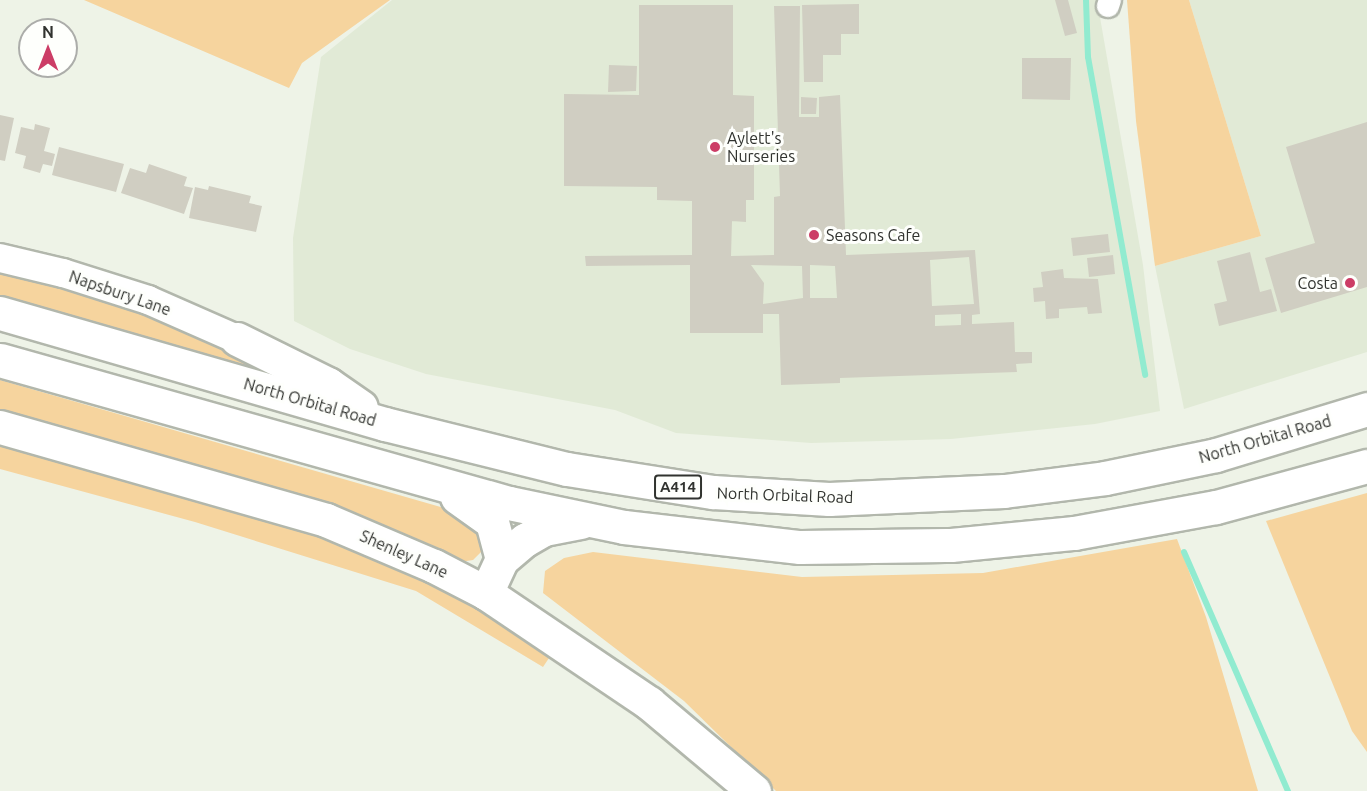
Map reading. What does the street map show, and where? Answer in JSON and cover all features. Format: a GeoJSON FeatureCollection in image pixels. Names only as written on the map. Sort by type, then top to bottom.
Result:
{"type":"FeatureCollection","features":[{"type":"Feature","properties":{"kind":"main road","name":"North Orbital Road"},"geometry":{"type":"LineString","coordinates":[[0,313],[385,424],[567,469],[713,492],[840,499],[1004,491],[1105,478],[1216,455],[1367,409]]}},
{"type":"Feature","properties":{"kind":"main road"},"geometry":{"type":"LineString","coordinates":[[237,339],[328,384],[385,424]]}},
{"type":"Feature","properties":{"kind":"main road"},"geometry":{"type":"LineString","coordinates":[[0,360],[438,485],[589,521],[800,546],[951,545],[1074,533],[1157,519],[1367,466]]}},
{"type":"Feature","properties":{"kind":"main road","name":"Shenley Lane"},"geometry":{"type":"LineString","coordinates":[[0,427],[326,520],[434,566],[486,594],[649,703],[754,791]]}},
{"type":"Feature","properties":{"kind":"main road"},"geometry":{"type":"LineString","coordinates":[[438,485],[492,522],[502,559]]}},
{"type":"Feature","properties":{"kind":"main road"},"geometry":{"type":"LineString","coordinates":[[486,594],[502,559],[544,529],[589,521]]}},
{"type":"Feature","properties":{"kind":"street","name":"Napsbury Lane"},"geometry":{"type":"LineString","coordinates":[[0,258],[63,273],[148,300],[237,339]]}},
{"type":"Feature","properties":{"kind":"shaded area"},"geometry":{"type":"Polygon","coordinates":[[[84,0],[390,0],[302,63],[289,88],[84,0]]]}},
{"type":"Feature","properties":{"kind":"shaded area","name":"Aylett's Nurseries"},"geometry":{"type":"Polygon","coordinates":[[[392,0],[1097,0],[1143,265],[1160,411],[1095,424],[951,439],[811,443],[676,433],[615,410],[426,374],[350,349],[294,321],[293,238],[321,57],[392,0]]]}},
{"type":"Feature","properties":{"kind":"shaded area"},"geometry":{"type":"Polygon","coordinates":[[[1127,0],[1189,0],[1261,236],[1155,266],[1136,121],[1127,0]]]}},
{"type":"Feature","properties":{"kind":"shaded area"},"geometry":{"type":"Polygon","coordinates":[[[1189,0],[1367,0],[1367,352],[1184,409],[1155,266],[1261,236],[1189,0]]]}},
{"type":"Feature","properties":{"kind":"shaded area"},"geometry":{"type":"Polygon","coordinates":[[[0,264],[92,290],[251,354],[246,367],[0,295],[0,264]]]}},
{"type":"Feature","properties":{"kind":"shaded area"},"geometry":{"type":"Polygon","coordinates":[[[0,380],[451,510],[470,519],[485,540],[482,551],[473,560],[460,562],[385,526],[333,509],[0,416],[0,380]]]}},
{"type":"Feature","properties":{"kind":"shaded area"},"geometry":{"type":"Polygon","coordinates":[[[0,439],[208,497],[389,562],[452,591],[551,655],[543,667],[416,591],[195,522],[0,469],[0,439]]]}},
{"type":"Feature","properties":{"kind":"shaded area"},"geometry":{"type":"Polygon","coordinates":[[[1367,493],[1367,752],[1352,731],[1266,521],[1367,493]]]}},
{"type":"Feature","properties":{"kind":"shaded area"},"geometry":{"type":"Polygon","coordinates":[[[1177,539],[1206,617],[1258,791],[776,791],[684,701],[543,593],[545,571],[564,558],[593,552],[802,577],[983,573],[1177,539]]]}},
{"type":"Feature","properties":{"kind":"building"},"geometry":{"type":"Polygon","coordinates":[[[1055,0],[1068,0],[1077,33],[1065,36],[1055,0]]]}},
{"type":"Feature","properties":{"kind":"building"},"geometry":{"type":"Polygon","coordinates":[[[859,4],[859,34],[841,34],[841,55],[823,55],[823,82],[804,82],[802,5],[859,4]]]}},
{"type":"Feature","properties":{"kind":"building"},"geometry":{"type":"Polygon","coordinates":[[[639,5],[733,5],[733,95],[754,96],[754,200],[746,200],[746,222],[732,221],[731,256],[774,255],[774,197],[780,196],[774,6],[800,6],[799,117],[819,117],[819,97],[840,95],[846,255],[975,250],[980,314],[972,315],[972,324],[1014,322],[1015,352],[1032,352],[1032,363],[1016,364],[1017,372],[840,378],[840,383],[781,385],[779,314],[763,314],[763,333],[690,333],[690,265],[586,266],[585,256],[692,255],[692,201],[657,200],[657,187],[564,186],[564,94],[639,95],[639,5]],[[969,257],[930,260],[932,306],[974,304],[969,257]],[[751,265],[764,283],[763,304],[803,298],[802,266],[751,265]],[[810,265],[810,298],[837,298],[835,266],[810,265]],[[961,314],[935,315],[935,326],[961,325],[961,314]]]}},
{"type":"Feature","properties":{"kind":"building"},"geometry":{"type":"Polygon","coordinates":[[[1022,58],[1071,58],[1070,100],[1022,99],[1022,58]]]}},
{"type":"Feature","properties":{"kind":"building"},"geometry":{"type":"Polygon","coordinates":[[[609,65],[637,66],[636,91],[608,92],[609,65]]]}},
{"type":"Feature","properties":{"kind":"building"},"geometry":{"type":"Polygon","coordinates":[[[801,97],[817,98],[816,114],[801,114],[801,97]]]}},
{"type":"Feature","properties":{"kind":"building"},"geometry":{"type":"Polygon","coordinates":[[[0,115],[14,118],[5,161],[0,160],[0,115]]]}},
{"type":"Feature","properties":{"kind":"building"},"geometry":{"type":"Polygon","coordinates":[[[1367,122],[1367,287],[1281,313],[1265,258],[1315,243],[1286,147],[1367,122]]]}},
{"type":"Feature","properties":{"kind":"building"},"geometry":{"type":"Polygon","coordinates":[[[35,124],[50,128],[44,151],[55,154],[52,166],[43,164],[40,173],[23,168],[26,156],[15,153],[21,127],[34,130],[35,124]]]}},
{"type":"Feature","properties":{"kind":"building"},"geometry":{"type":"Polygon","coordinates":[[[59,147],[124,164],[116,192],[52,175],[59,147]]]}},
{"type":"Feature","properties":{"kind":"building"},"geometry":{"type":"Polygon","coordinates":[[[149,164],[187,177],[184,186],[193,188],[184,214],[121,193],[130,168],[146,173],[149,164]]]}},
{"type":"Feature","properties":{"kind":"building"},"geometry":{"type":"Polygon","coordinates":[[[209,186],[251,196],[249,203],[262,206],[256,232],[189,218],[195,187],[208,190],[209,186]]]}},
{"type":"Feature","properties":{"kind":"building"},"geometry":{"type":"Polygon","coordinates":[[[1108,234],[1110,252],[1073,256],[1071,238],[1108,234]]]}},
{"type":"Feature","properties":{"kind":"building"},"geometry":{"type":"Polygon","coordinates":[[[1250,252],[1260,292],[1271,289],[1277,311],[1219,326],[1214,304],[1227,301],[1217,261],[1250,252]]]}},
{"type":"Feature","properties":{"kind":"building"},"geometry":{"type":"Polygon","coordinates":[[[1113,255],[1115,274],[1089,277],[1087,258],[1113,255]]]}},
{"type":"Feature","properties":{"kind":"building"},"geometry":{"type":"Polygon","coordinates":[[[1063,269],[1064,278],[1098,279],[1102,313],[1088,314],[1087,307],[1059,309],[1059,318],[1046,319],[1045,301],[1034,302],[1033,288],[1043,287],[1041,272],[1063,269]]]}},
{"type":"Feature","properties":{"kind":"waterway"},"geometry":{"type":"LineString","coordinates":[[1086,0],[1088,57],[1145,375]]}},
{"type":"Feature","properties":{"kind":"waterway"},"geometry":{"type":"LineString","coordinates":[[1184,552],[1288,791]]}},
{"type":"Feature","properties":{"kind":"place","name":"Aylett's Nurseries"},"geometry":{"type":"Point","coordinates":[715,147]}},
{"type":"Feature","properties":{"kind":"place","name":"Seasons Cafe"},"geometry":{"type":"Point","coordinates":[814,235]}},
{"type":"Feature","properties":{"kind":"place","name":"Costa"},"geometry":{"type":"Point","coordinates":[1350,283]}}]}
